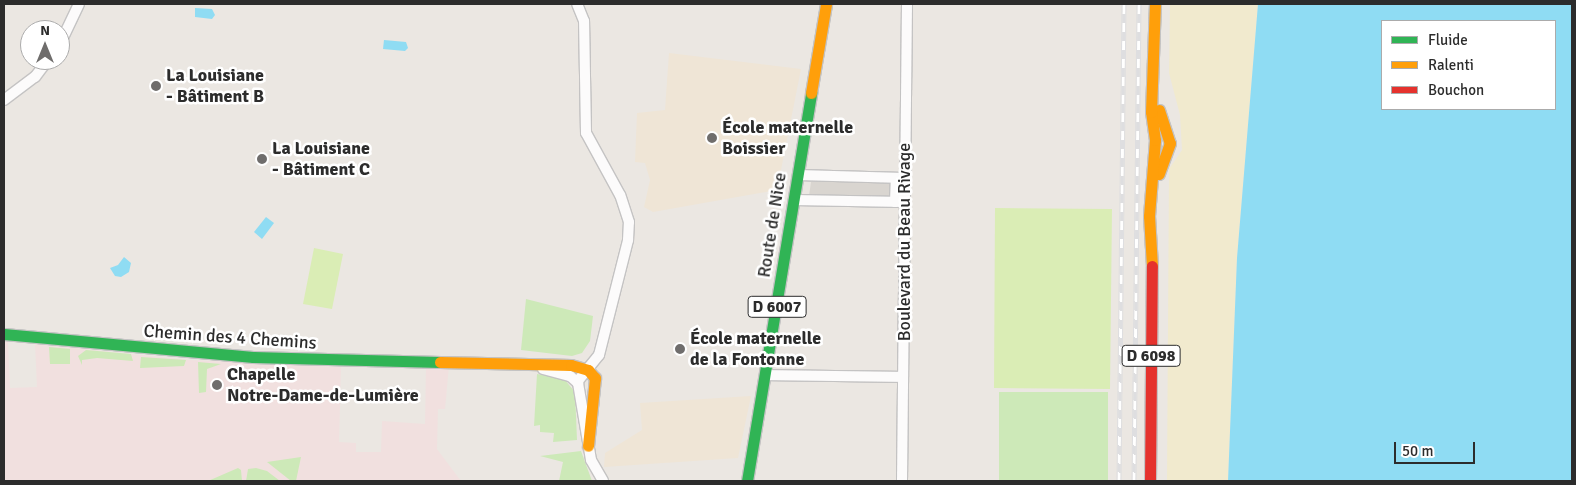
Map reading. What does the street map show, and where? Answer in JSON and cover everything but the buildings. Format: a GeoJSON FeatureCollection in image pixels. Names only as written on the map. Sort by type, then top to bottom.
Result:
{"type":"FeatureCollection","features":[{"type":"Feature","properties":{"kind":"main road","name":"Route de Nice"},"geometry":{"type":"LineString","coordinates":[[747,481],[826,4]]}},
{"type":"Feature","properties":{"kind":"main road","name":"D 6098"},"geometry":{"type":"LineString","coordinates":[[1150,481],[1152,230],[1150,190],[1155,143],[1151,112],[1155,4]]}},
{"type":"Feature","properties":{"kind":"main road","name":"D 6098"},"geometry":{"type":"LineString","coordinates":[[1152,230],[1160,170],[1168,144],[1157,101],[1153,62]]}},
{"type":"Feature","properties":{"kind":"main road"},"geometry":{"type":"LineString","coordinates":[[1155,143],[1160,150],[1168,144]]}},
{"type":"Feature","properties":{"kind":"main road","name":"Chemin des 4 Chemins"},"geometry":{"type":"LineString","coordinates":[[4,334],[102,345],[253,357],[324,361],[455,360],[548,362],[588,370]]}},
{"type":"Feature","properties":{"kind":"main road"},"geometry":{"type":"LineString","coordinates":[[588,370],[594,378],[588,446]]}},
{"type":"Feature","properties":{"kind":"street"},"geometry":{"type":"LineString","coordinates":[[70,23],[79,4]]}},
{"type":"Feature","properties":{"kind":"street"},"geometry":{"type":"LineString","coordinates":[[577,4],[584,21],[586,133],[620,195],[629,222],[628,240],[599,355],[577,382],[592,466],[603,481]]}},
{"type":"Feature","properties":{"kind":"street","name":"Boulevard du Beau Rivage"},"geometry":{"type":"LineString","coordinates":[[902,481],[903,377],[900,178],[907,4]]}},
{"type":"Feature","properties":{"kind":"street"},"geometry":{"type":"LineString","coordinates":[[4,100],[35,77],[40,70]]}},
{"type":"Feature","properties":{"kind":"street"},"geometry":{"type":"LineString","coordinates":[[798,175],[900,178]]}},
{"type":"Feature","properties":{"kind":"street"},"geometry":{"type":"LineString","coordinates":[[794,200],[900,202]]}},
{"type":"Feature","properties":{"kind":"street","name":"Chemin des 4 Chemins"},"geometry":{"type":"LineString","coordinates":[[455,360],[548,369],[570,376],[577,382]]}},
{"type":"Feature","properties":{"kind":"street"},"geometry":{"type":"LineString","coordinates":[[766,375],[903,377]]}},
{"type":"Feature","properties":{"kind":"shaded area","name":"École maternelle Boissier"},"geometry":{"type":"Polygon","coordinates":[[[669,53],[801,69],[777,190],[653,212],[644,207],[650,180],[645,163],[635,162],[637,113],[665,110],[669,53]]]}},
{"type":"Feature","properties":{"kind":"shaded area"},"geometry":{"type":"Polygon","coordinates":[[[811,182],[892,182],[891,197],[809,196],[811,182]]]}},
{"type":"Feature","properties":{"kind":"shaded area"},"geometry":{"type":"Polygon","coordinates":[[[4,341],[8,342],[10,388],[37,387],[35,344],[190,360],[341,367],[339,442],[356,443],[356,452],[381,452],[382,421],[425,424],[426,366],[449,366],[445,409],[438,409],[437,449],[461,481],[4,481],[4,341]]]}},
{"type":"Feature","properties":{"kind":"shaded area"},"geometry":{"type":"Polygon","coordinates":[[[751,396],[738,458],[604,467],[605,453],[642,430],[640,403],[751,396]]]}},
{"type":"Feature","properties":{"kind":"green space"},"geometry":{"type":"Polygon","coordinates":[[[995,208],[1112,209],[1110,389],[994,388],[995,208]]]}},
{"type":"Feature","properties":{"kind":"green space"},"geometry":{"type":"Polygon","coordinates":[[[314,248],[343,254],[332,309],[303,304],[314,248]]]}},
{"type":"Feature","properties":{"kind":"green space"},"geometry":{"type":"Polygon","coordinates":[[[526,299],[593,316],[590,341],[582,353],[572,356],[521,350],[526,299]]]}},
{"type":"Feature","properties":{"kind":"green space"},"geometry":{"type":"Polygon","coordinates":[[[49,347],[70,349],[70,364],[50,364],[49,347]]]}},
{"type":"Feature","properties":{"kind":"green space"},"geometry":{"type":"Polygon","coordinates":[[[86,350],[131,354],[133,361],[97,358],[82,360],[82,365],[78,356],[86,350]]]}},
{"type":"Feature","properties":{"kind":"green space"},"geometry":{"type":"Polygon","coordinates":[[[141,357],[186,360],[184,366],[140,368],[141,357]]]}},
{"type":"Feature","properties":{"kind":"green space"},"geometry":{"type":"Polygon","coordinates":[[[198,362],[221,364],[207,369],[206,392],[199,393],[198,362]]]}},
{"type":"Feature","properties":{"kind":"green space"},"geometry":{"type":"Polygon","coordinates":[[[537,374],[564,379],[575,392],[577,440],[553,442],[554,433],[540,432],[540,425],[534,426],[537,374]]]}},
{"type":"Feature","properties":{"kind":"green space"},"geometry":{"type":"Polygon","coordinates":[[[999,392],[1108,392],[1108,481],[999,481],[999,392]]]}},
{"type":"Feature","properties":{"kind":"green space"},"geometry":{"type":"Polygon","coordinates":[[[581,451],[592,481],[559,481],[563,462],[540,456],[581,451]]]}},
{"type":"Feature","properties":{"kind":"green space"},"geometry":{"type":"Polygon","coordinates":[[[301,457],[296,481],[291,481],[267,462],[301,457]]]}},
{"type":"Feature","properties":{"kind":"green space"},"geometry":{"type":"Polygon","coordinates":[[[238,468],[241,470],[242,481],[208,481],[238,468]]]}},
{"type":"Feature","properties":{"kind":"green space"},"geometry":{"type":"Polygon","coordinates":[[[256,468],[267,471],[280,481],[246,481],[248,469],[256,468]]]}},
{"type":"Feature","properties":{"kind":"sand"},"geometry":{"type":"Polygon","coordinates":[[[1170,4],[1258,4],[1237,258],[1228,481],[1167,481],[1169,169],[1182,150],[1180,115],[1169,73],[1170,4]]]}},
{"type":"Feature","properties":{"kind":"water"},"geometry":{"type":"Polygon","coordinates":[[[1258,4],[1572,4],[1572,481],[1228,481],[1237,258],[1258,4]]]}},
{"type":"Feature","properties":{"kind":"water"},"geometry":{"type":"Polygon","coordinates":[[[195,8],[212,9],[215,15],[212,19],[195,17],[195,8]]]}},
{"type":"Feature","properties":{"kind":"water"},"geometry":{"type":"Polygon","coordinates":[[[384,40],[406,42],[408,48],[405,51],[383,49],[384,40]]]}},
{"type":"Feature","properties":{"kind":"water"},"geometry":{"type":"Polygon","coordinates":[[[266,217],[274,223],[262,239],[254,232],[266,217]]]}},
{"type":"Feature","properties":{"kind":"water"},"geometry":{"type":"Polygon","coordinates":[[[124,257],[131,263],[129,272],[121,277],[115,276],[110,268],[118,265],[124,257]]]}},
{"type":"Feature","properties":{"kind":"railway"},"geometry":{"type":"LineString","coordinates":[[1119,481],[1124,4]]}},
{"type":"Feature","properties":{"kind":"railway"},"geometry":{"type":"LineString","coordinates":[[1134,481],[1139,4]]}},
{"type":"Feature","properties":{"kind":"traffic: fast"},"geometry":{"type":"LineString","coordinates":[[747,481],[811,93]]}},
{"type":"Feature","properties":{"kind":"traffic: fast"},"geometry":{"type":"LineString","coordinates":[[4,334],[253,357],[440,362]]}},
{"type":"Feature","properties":{"kind":"traffic: slow"},"geometry":{"type":"LineString","coordinates":[[811,93],[826,4]]}},
{"type":"Feature","properties":{"kind":"traffic: slow"},"geometry":{"type":"LineString","coordinates":[[1152,266],[1149,216],[1155,140],[1151,112],[1155,4]]}},
{"type":"Feature","properties":{"kind":"traffic: slow"},"geometry":{"type":"LineString","coordinates":[[1159,110],[1170,143],[1159,174]]}},
{"type":"Feature","properties":{"kind":"traffic: slow"},"geometry":{"type":"LineString","coordinates":[[440,362],[571,365],[588,370],[595,378],[588,446]]}},
{"type":"Feature","properties":{"kind":"traffic: jam"},"geometry":{"type":"LineString","coordinates":[[1150,481],[1152,266]]}},
{"type":"Feature","properties":{"kind":"place","name":"La Louisiane - Bâtiment B"},"geometry":{"type":"Point","coordinates":[156,86]}},
{"type":"Feature","properties":{"kind":"place","name":"École maternelle Boissier"},"geometry":{"type":"Point","coordinates":[712,138]}},
{"type":"Feature","properties":{"kind":"place","name":"La Louisiane - Bâtiment C"},"geometry":{"type":"Point","coordinates":[262,159]}},
{"type":"Feature","properties":{"kind":"place","name":"École maternelle de la Fontonne"},"geometry":{"type":"Point","coordinates":[680,349]}},
{"type":"Feature","properties":{"kind":"place","name":"Chapelle Notre-Dame-de-Lumière"},"geometry":{"type":"Point","coordinates":[217,385]}}]}
